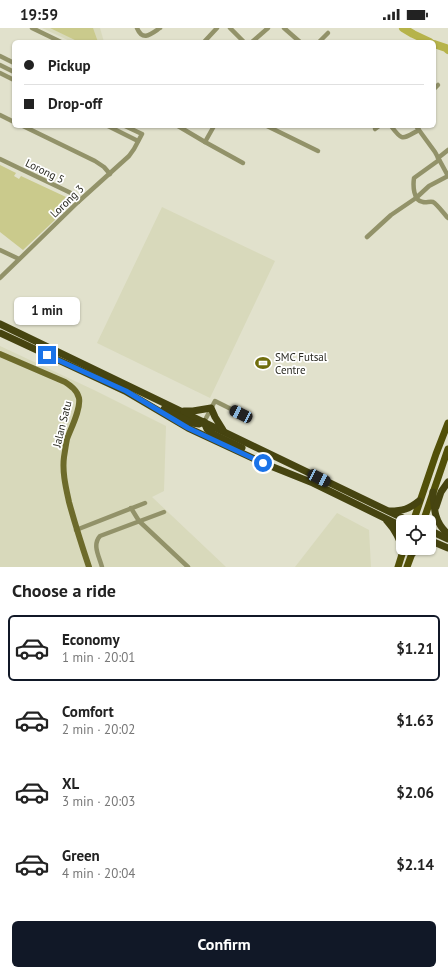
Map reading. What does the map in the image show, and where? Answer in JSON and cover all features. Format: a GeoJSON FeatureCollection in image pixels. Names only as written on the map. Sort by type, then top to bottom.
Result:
{"type":"FeatureCollection","features":[{"type":"Feature","properties":{"kind":"highway"},"geometry":{"type":"LineString","coordinates":[[0,324],[224,431],[386,515],[396,522]]}},
{"type":"Feature","properties":{"kind":"highway"},"geometry":{"type":"LineString","coordinates":[[0,333],[142,398],[192,423],[199,424],[204,422]]}},
{"type":"Feature","properties":{"kind":"highway"},"geometry":{"type":"LineString","coordinates":[[126,391],[188,428],[263,463],[386,515],[396,518]]}},
{"type":"Feature","properties":{"kind":"highway"},"geometry":{"type":"LineString","coordinates":[[180,411],[193,411],[211,408],[224,431]]}},
{"type":"Feature","properties":{"kind":"highway"},"geometry":{"type":"LineString","coordinates":[[204,422],[205,427],[213,434],[243,448],[263,463]]}},
{"type":"Feature","properties":{"kind":"highway"},"geometry":{"type":"LineString","coordinates":[[435,512],[441,492],[448,482]]}},
{"type":"Feature","properties":{"kind":"highway"},"geometry":{"type":"LineString","coordinates":[[433,492],[436,518],[448,534]]}},
{"type":"Feature","properties":{"kind":"highway"},"geometry":{"type":"LineString","coordinates":[[386,515],[412,507],[419,502]]}},
{"type":"Feature","properties":{"kind":"highway"},"geometry":{"type":"LineString","coordinates":[[386,515],[396,531]]}},
{"type":"Feature","properties":{"kind":"highway"},"geometry":{"type":"LineString","coordinates":[[436,533],[448,539]]}},
{"type":"Feature","properties":{"kind":"main road","name":"Jalan Satu"},"geometry":{"type":"LineString","coordinates":[[0,354],[64,382],[76,391],[79,397],[78,409],[67,441],[64,465],[66,488],[76,530],[89,567]]}},
{"type":"Feature","properties":{"kind":"main road"},"geometry":{"type":"LineString","coordinates":[[414,515],[448,423]]}},
{"type":"Feature","properties":{"kind":"main road"},"geometry":{"type":"LineString","coordinates":[[425,515],[448,449]]}},
{"type":"Feature","properties":{"kind":"main road"},"geometry":{"type":"LineString","coordinates":[[440,473],[448,470]]}},
{"type":"Feature","properties":{"kind":"main road"},"geometry":{"type":"LineString","coordinates":[[398,567],[402,555]]}},
{"type":"Feature","properties":{"kind":"main road"},"geometry":{"type":"LineString","coordinates":[[407,567],[411,555]]}},
{"type":"Feature","properties":{"kind":"street"},"geometry":{"type":"LineString","coordinates":[[32,28],[57,40]]}},
{"type":"Feature","properties":{"kind":"street"},"geometry":{"type":"LineString","coordinates":[[137,28],[141,35],[144,36],[147,36],[160,28]]}},
{"type":"Feature","properties":{"kind":"street"},"geometry":{"type":"LineString","coordinates":[[206,40],[216,28]]}},
{"type":"Feature","properties":{"kind":"street"},"geometry":{"type":"LineString","coordinates":[[230,28],[242,40]]}},
{"type":"Feature","properties":{"kind":"street"},"geometry":{"type":"LineString","coordinates":[[254,40],[268,28]]}},
{"type":"Feature","properties":{"kind":"street"},"geometry":{"type":"LineString","coordinates":[[284,28],[298,40]]}},
{"type":"Feature","properties":{"kind":"street"},"geometry":{"type":"LineString","coordinates":[[321,40],[328,33]]}},
{"type":"Feature","properties":{"kind":"street"},"geometry":{"type":"LineString","coordinates":[[0,56],[12,62]]}},
{"type":"Feature","properties":{"kind":"street"},"geometry":{"type":"LineString","coordinates":[[0,65],[12,71]]}},
{"type":"Feature","properties":{"kind":"street"},"geometry":{"type":"LineString","coordinates":[[0,74],[12,79]]}},
{"type":"Feature","properties":{"kind":"street"},"geometry":{"type":"LineString","coordinates":[[0,115],[12,121]]}},
{"type":"Feature","properties":{"kind":"street"},"geometry":{"type":"LineString","coordinates":[[27,128],[94,161],[104,167],[110,174]]}},
{"type":"Feature","properties":{"kind":"street"},"geometry":{"type":"LineString","coordinates":[[112,128],[138,141]]}},
{"type":"Feature","properties":{"kind":"street","name":"Lorong 3"},"geometry":{"type":"LineString","coordinates":[[0,278],[78,202],[129,156],[142,134],[129,128]]}},
{"type":"Feature","properties":{"kind":"street"},"geometry":{"type":"LineString","coordinates":[[181,128],[242,163]]}},
{"type":"Feature","properties":{"kind":"street"},"geometry":{"type":"LineString","coordinates":[[205,142],[213,128]]}},
{"type":"Feature","properties":{"kind":"street"},"geometry":{"type":"LineString","coordinates":[[271,128],[318,151]]}},
{"type":"Feature","properties":{"kind":"street"},"geometry":{"type":"LineString","coordinates":[[367,237],[391,214],[416,198],[429,186],[448,176],[418,128],[404,138],[401,138],[393,128]]}},
{"type":"Feature","properties":{"kind":"street"},"geometry":{"type":"LineString","coordinates":[[448,150],[414,178],[416,198],[421,202],[435,203],[448,218]]}},
{"type":"Feature","properties":{"kind":"street","name":"Lorong 5"},"geometry":{"type":"LineString","coordinates":[[0,159],[73,194],[78,202]]}},
{"type":"Feature","properties":{"kind":"street"},"geometry":{"type":"LineString","coordinates":[[0,250],[19,259]]}},
{"type":"Feature","properties":{"kind":"street"},"geometry":{"type":"LineString","coordinates":[[204,422],[215,401],[241,414]]}},
{"type":"Feature","properties":{"kind":"street"},"geometry":{"type":"LineString","coordinates":[[76,530],[145,503]]}},
{"type":"Feature","properties":{"kind":"street"},"geometry":{"type":"LineString","coordinates":[[131,508],[139,522],[188,567]]}},
{"type":"Feature","properties":{"kind":"street"},"geometry":{"type":"LineString","coordinates":[[102,567],[96,547],[96,543],[100,536],[164,512]]}},
{"type":"Feature","properties":{"kind":"shaded area"},"geometry":{"type":"Polygon","coordinates":[[[42,28],[100,28],[103,40],[68,40],[42,28]]]}},
{"type":"Feature","properties":{"kind":"shaded area"},"geometry":{"type":"Polygon","coordinates":[[[162,207],[275,261],[210,398],[97,343],[162,207]]]}},
{"type":"Feature","properties":{"kind":"shaded area"},"geometry":{"type":"Polygon","coordinates":[[[0,346],[166,426],[164,491],[152,497],[226,567],[0,567],[0,346]]]}},
{"type":"Feature","properties":{"kind":"shaded area"},"geometry":{"type":"Polygon","coordinates":[[[337,513],[369,530],[371,567],[295,567],[337,513]]]}},
{"type":"Feature","properties":{"kind":"green space"},"geometry":{"type":"Polygon","coordinates":[[[50,28],[93,28],[97,40],[75,40],[50,28]]]}},
{"type":"Feature","properties":{"kind":"green space"},"geometry":{"type":"Polygon","coordinates":[[[0,165],[16,173],[14,176],[19,179],[21,176],[66,197],[54,213],[58,217],[23,250],[0,232],[0,165]]]}},
{"type":"Feature","properties":{"kind":"waterway"},"geometry":{"type":"LineString","coordinates":[[403,28],[426,40]]}},
{"type":"Feature","properties":{"kind":"waterway"},"geometry":{"type":"LineString","coordinates":[[436,45],[448,50]]}},
{"type":"Feature","properties":{"kind":"place","name":"SMC Futsal Centre"},"geometry":{"type":"Point","coordinates":[263,363]}},
{"type":"Feature","properties":{"kind":"route"},"geometry":{"type":"LineString","coordinates":[[47,355],[126,391],[188,428],[263,463]]}}]}
